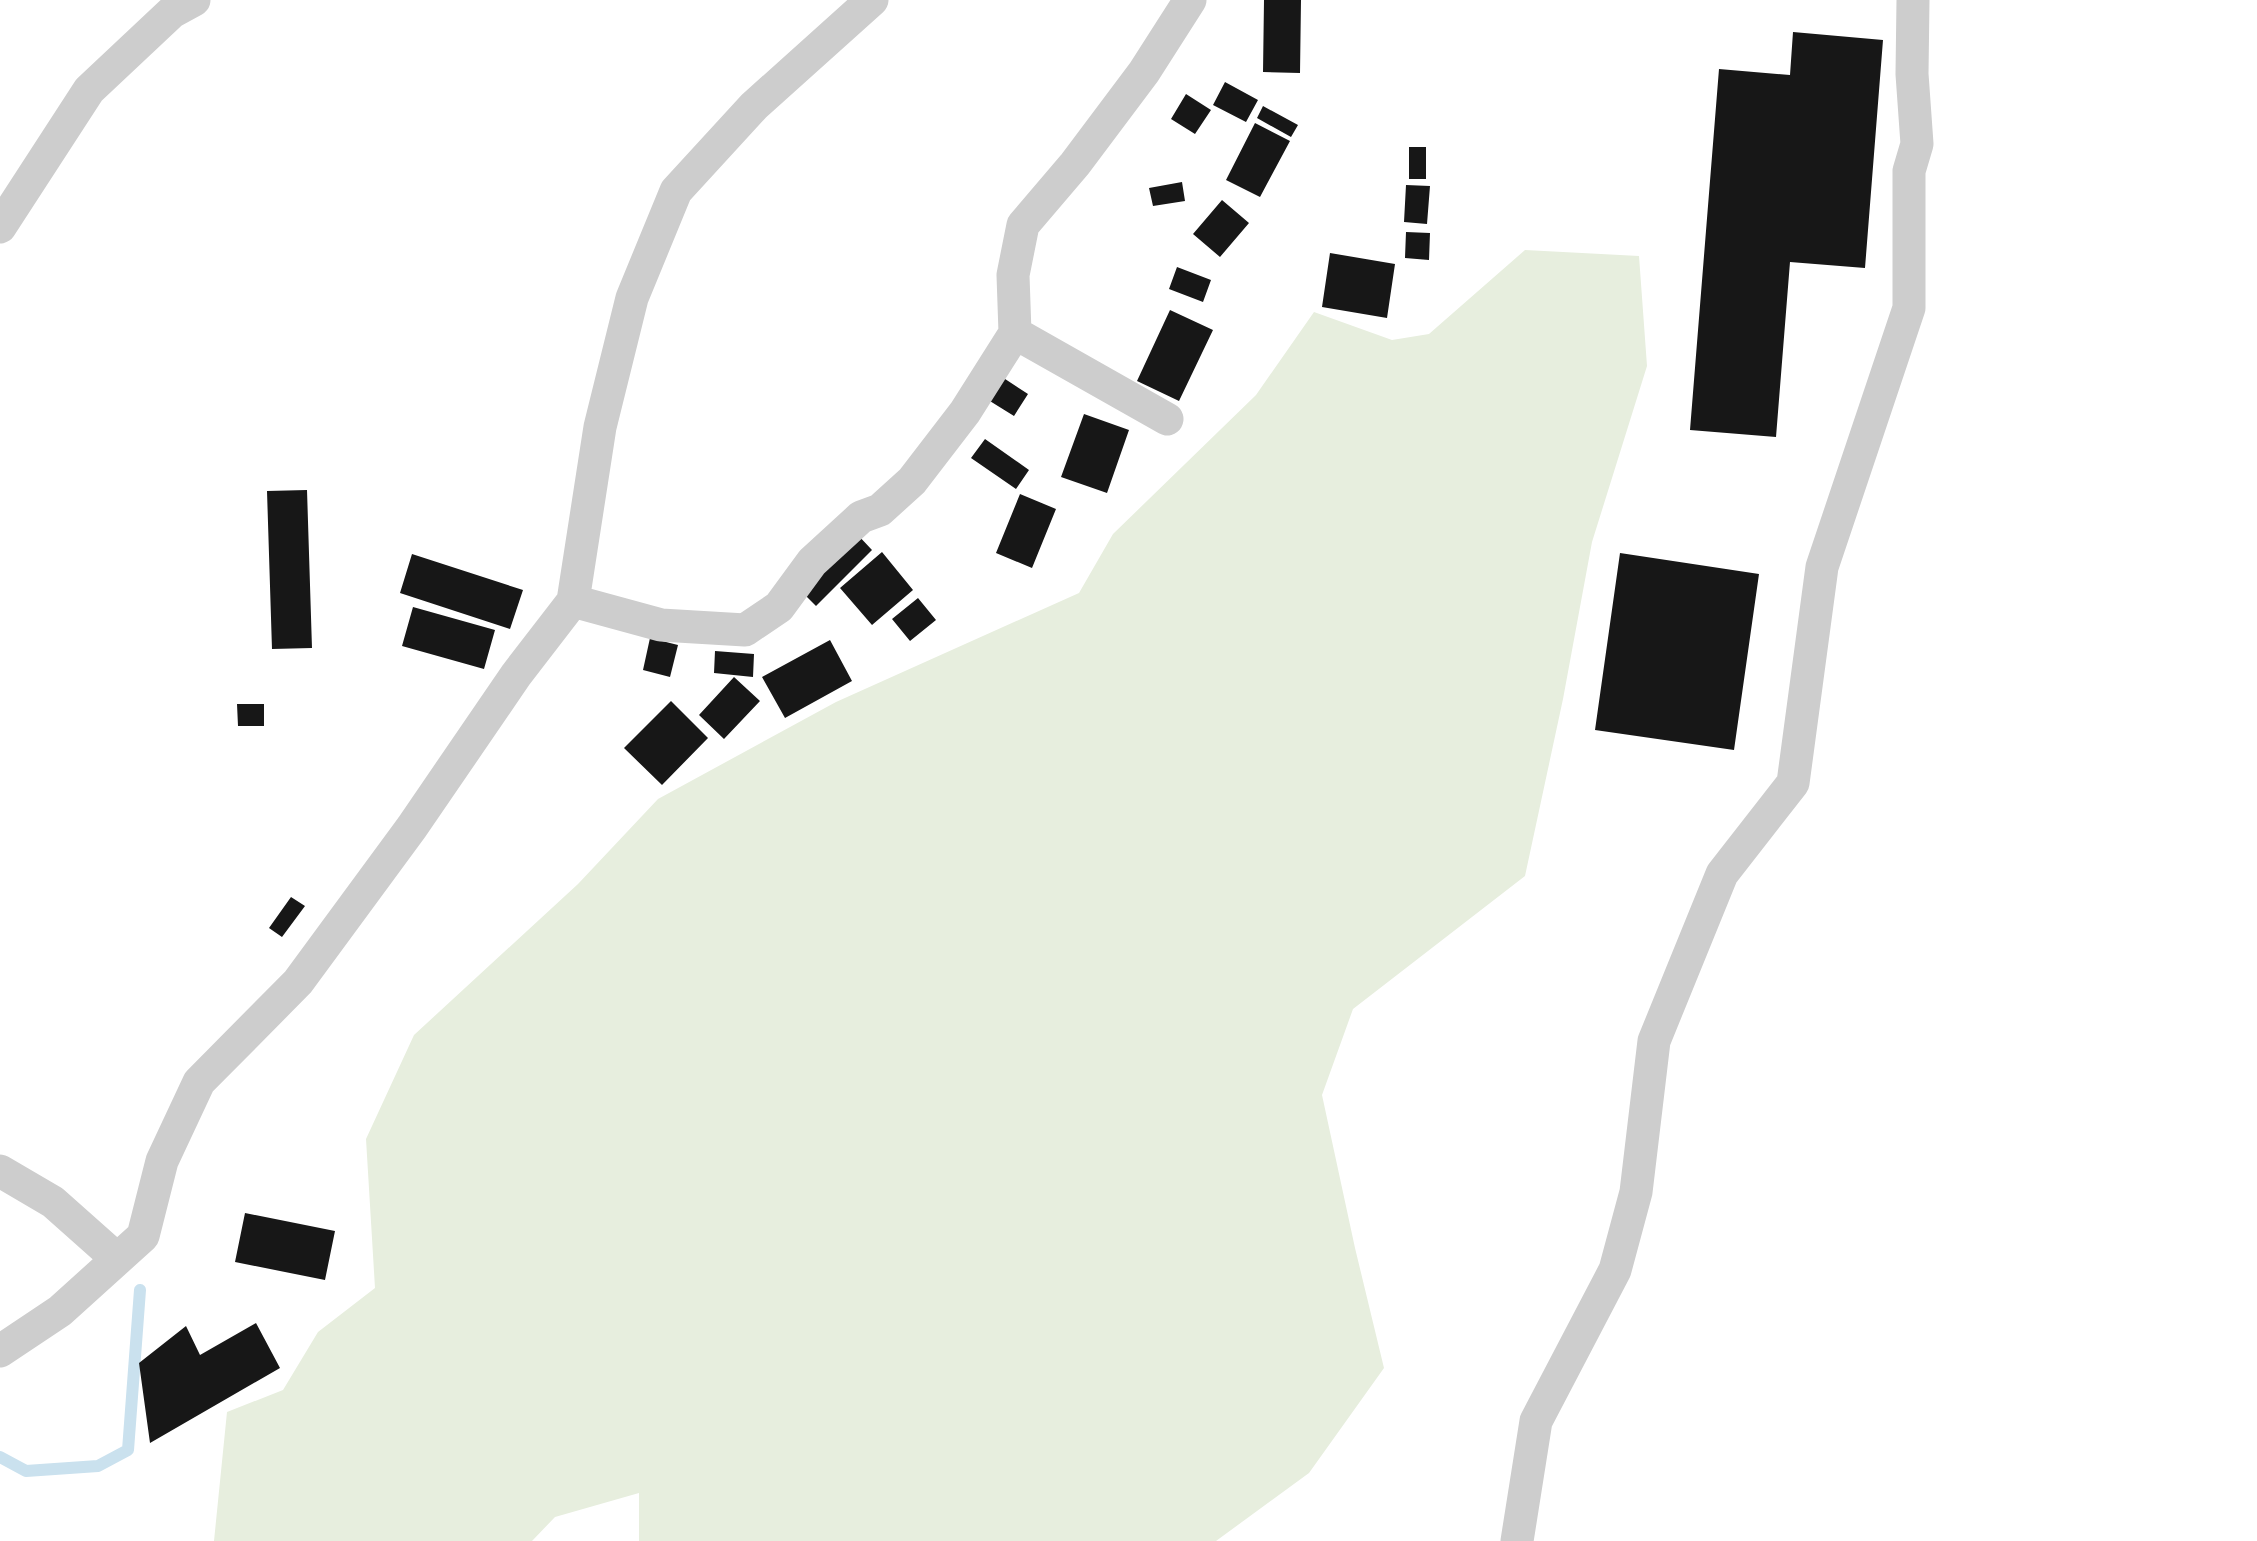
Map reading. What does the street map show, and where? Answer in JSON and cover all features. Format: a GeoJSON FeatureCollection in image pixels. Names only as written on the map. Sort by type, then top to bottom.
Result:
{"type":"FeatureCollection","features":[{"type":"Feature","properties":{"kind":"street"},"geometry":{"type":"LineString","coordinates":[[0,227],[88,90],[172,12],[194,0]]}},
{"type":"Feature","properties":{"kind":"street"},"geometry":{"type":"LineString","coordinates":[[0,1352],[60,1311],[142,1236],[162,1161],[199,1082],[298,982],[412,827],[516,675],[573,601],[600,427],[632,298],[676,191],[754,106],[872,0]]}},
{"type":"Feature","properties":{"kind":"street"},"geometry":{"type":"LineString","coordinates":[[573,601],[662,625],[745,630],[779,607],[812,562],[861,517],[880,510],[912,481],[965,412],[1015,333],[1013,275],[1023,225],[1075,164],[1116,110],[1144,72],[1190,0]]}},
{"type":"Feature","properties":{"kind":"street"},"geometry":{"type":"LineString","coordinates":[[1517,1541],[1536,1421],[1615,1270],[1636,1192],[1654,1041],[1722,874],[1793,783],[1822,567],[1909,308],[1909,171],[1917,144],[1912,74],[1913,0]]}},
{"type":"Feature","properties":{"kind":"street"},"geometry":{"type":"LineString","coordinates":[[1015,333],[1167,419]]}},
{"type":"Feature","properties":{"kind":"street"},"geometry":{"type":"LineString","coordinates":[[0,1171],[53,1202],[116,1258]]}},
{"type":"Feature","properties":{"kind":"green space"},"geometry":{"type":"Polygon","coordinates":[[[1525,250],[1639,256],[1647,366],[1592,542],[1563,699],[1525,876],[1353,1009],[1322,1095],[1384,1368],[1309,1473],[1216,1541],[639,1541],[639,1493],[555,1517],[532,1541],[214,1541],[227,1412],[283,1390],[318,1332],[375,1288],[366,1139],[414,1035],[578,884],[658,799],[836,702],[1079,593],[1113,534],[1256,395],[1314,312],[1392,340],[1429,334],[1525,250]]]}},
{"type":"Feature","properties":{"kind":"building"},"geometry":{"type":"Polygon","coordinates":[[[1264,0],[1301,0],[1300,73],[1263,72],[1264,0]]]}},
{"type":"Feature","properties":{"kind":"building"},"geometry":{"type":"Polygon","coordinates":[[[1793,32],[1883,40],[1865,268],[1790,262],[1776,437],[1690,430],[1719,69],[1790,75],[1793,32]]]}},
{"type":"Feature","properties":{"kind":"building"},"geometry":{"type":"Polygon","coordinates":[[[1225,82],[1258,100],[1246,122],[1213,105],[1225,82]]]}},
{"type":"Feature","properties":{"kind":"building"},"geometry":{"type":"Polygon","coordinates":[[[1186,94],[1211,110],[1195,134],[1171,119],[1186,94]]]}},
{"type":"Feature","properties":{"kind":"building"},"geometry":{"type":"Polygon","coordinates":[[[1263,106],[1298,125],[1291,137],[1257,118],[1263,106]]]}},
{"type":"Feature","properties":{"kind":"building"},"geometry":{"type":"Polygon","coordinates":[[[1255,123],[1290,141],[1260,197],[1226,180],[1255,123]]]}},
{"type":"Feature","properties":{"kind":"building"},"geometry":{"type":"Polygon","coordinates":[[[1409,147],[1426,147],[1426,179],[1409,179],[1409,147]]]}},
{"type":"Feature","properties":{"kind":"building"},"geometry":{"type":"Polygon","coordinates":[[[1182,182],[1185,201],[1153,206],[1149,188],[1182,182]]]}},
{"type":"Feature","properties":{"kind":"building"},"geometry":{"type":"Polygon","coordinates":[[[1406,185],[1430,186],[1427,224],[1404,222],[1406,185]]]}},
{"type":"Feature","properties":{"kind":"building"},"geometry":{"type":"Polygon","coordinates":[[[1222,200],[1249,223],[1220,257],[1193,234],[1222,200]]]}},
{"type":"Feature","properties":{"kind":"building"},"geometry":{"type":"Polygon","coordinates":[[[1406,232],[1430,233],[1429,260],[1405,258],[1406,232]]]}},
{"type":"Feature","properties":{"kind":"building"},"geometry":{"type":"Polygon","coordinates":[[[1330,253],[1395,264],[1387,318],[1322,307],[1330,253]]]}},
{"type":"Feature","properties":{"kind":"building"},"geometry":{"type":"Polygon","coordinates":[[[1177,267],[1211,280],[1203,302],[1169,289],[1177,267]]]}},
{"type":"Feature","properties":{"kind":"building"},"geometry":{"type":"Polygon","coordinates":[[[1170,310],[1213,330],[1179,401],[1137,381],[1170,310]]]}},
{"type":"Feature","properties":{"kind":"building"},"geometry":{"type":"Polygon","coordinates":[[[999,375],[1028,394],[1014,416],[985,398],[999,375]]]}},
{"type":"Feature","properties":{"kind":"building"},"geometry":{"type":"Polygon","coordinates":[[[1084,414],[1129,430],[1107,493],[1061,477],[1084,414]]]}},
{"type":"Feature","properties":{"kind":"building"},"geometry":{"type":"Polygon","coordinates":[[[985,439],[1029,470],[1016,489],[971,458],[985,439]]]}},
{"type":"Feature","properties":{"kind":"building"},"geometry":{"type":"Polygon","coordinates":[[[307,490],[312,648],[272,649],[267,491],[307,490]]]}},
{"type":"Feature","properties":{"kind":"building"},"geometry":{"type":"Polygon","coordinates":[[[1020,494],[1056,509],[1032,568],[996,553],[1020,494]]]}},
{"type":"Feature","properties":{"kind":"building"},"geometry":{"type":"Polygon","coordinates":[[[856,533],[872,550],[816,606],[799,589],[856,533]]]}},
{"type":"Feature","properties":{"kind":"building"},"geometry":{"type":"Polygon","coordinates":[[[882,552],[913,590],[872,625],[840,588],[882,552]]]}},
{"type":"Feature","properties":{"kind":"building"},"geometry":{"type":"Polygon","coordinates":[[[1620,553],[1759,574],[1734,750],[1595,730],[1620,553]]]}},
{"type":"Feature","properties":{"kind":"building"},"geometry":{"type":"Polygon","coordinates":[[[412,554],[523,590],[510,629],[400,593],[412,554]]]}},
{"type":"Feature","properties":{"kind":"building"},"geometry":{"type":"Polygon","coordinates":[[[918,598],[936,620],[910,641],[892,619],[918,598]]]}},
{"type":"Feature","properties":{"kind":"building"},"geometry":{"type":"Polygon","coordinates":[[[413,607],[495,630],[484,669],[402,646],[413,607]]]}},
{"type":"Feature","properties":{"kind":"building"},"geometry":{"type":"Polygon","coordinates":[[[650,638],[678,645],[670,677],[643,670],[650,638]]]}},
{"type":"Feature","properties":{"kind":"building"},"geometry":{"type":"Polygon","coordinates":[[[830,640],[852,681],[785,718],[762,677],[830,640]]]}},
{"type":"Feature","properties":{"kind":"building"},"geometry":{"type":"Polygon","coordinates":[[[715,651],[754,654],[753,677],[714,673],[715,651]]]}},
{"type":"Feature","properties":{"kind":"building"},"geometry":{"type":"Polygon","coordinates":[[[734,677],[760,701],[724,739],[699,715],[734,677]]]}},
{"type":"Feature","properties":{"kind":"building"},"geometry":{"type":"Polygon","coordinates":[[[671,701],[708,738],[662,785],[624,748],[671,701]]]}},
{"type":"Feature","properties":{"kind":"building"},"geometry":{"type":"Polygon","coordinates":[[[237,704],[264,704],[264,726],[238,726],[237,704]]]}},
{"type":"Feature","properties":{"kind":"building"},"geometry":{"type":"Polygon","coordinates":[[[291,897],[305,906],[282,937],[269,928],[291,897]]]}},
{"type":"Feature","properties":{"kind":"building"},"geometry":{"type":"Polygon","coordinates":[[[245,1213],[335,1231],[325,1280],[235,1262],[245,1213]]]}},
{"type":"Feature","properties":{"kind":"building"},"geometry":{"type":"Polygon","coordinates":[[[256,1323],[280,1368],[150,1443],[139,1363],[186,1326],[200,1355],[256,1323]]]}},
{"type":"Feature","properties":{"kind":"waterway"},"geometry":{"type":"LineString","coordinates":[[0,1457],[26,1471],[98,1466],[128,1450],[140,1290]]}}]}
